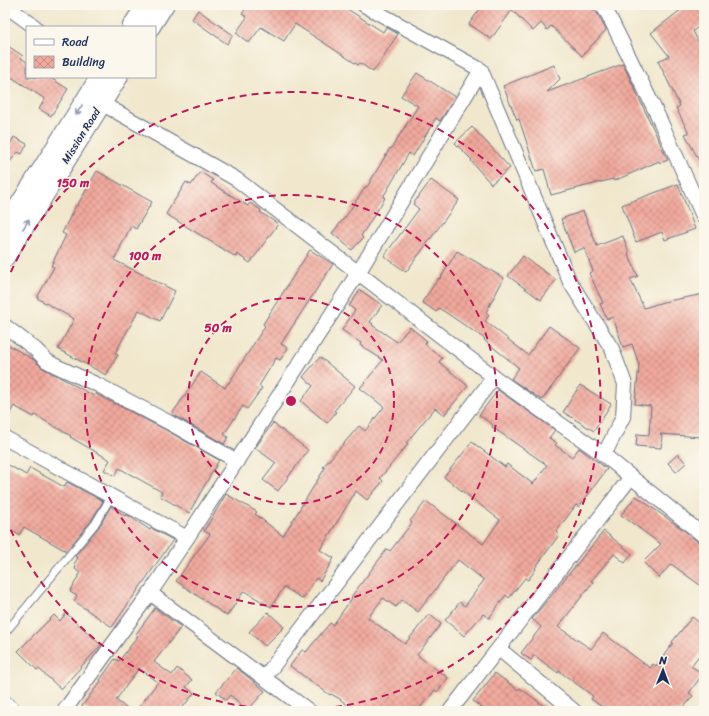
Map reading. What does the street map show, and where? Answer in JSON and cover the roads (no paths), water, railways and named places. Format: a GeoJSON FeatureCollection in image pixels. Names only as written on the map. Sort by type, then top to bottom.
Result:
{"type":"FeatureCollection","features":[{"type":"Feature","properties":{"kind":"street"},"geometry":{"type":"LineString","coordinates":[[5,5],[34,26]]}},
{"type":"Feature","properties":{"kind":"street"},"geometry":{"type":"LineString","coordinates":[[133,26],[146,5]]}},
{"type":"Feature","properties":{"kind":"street"},"geometry":{"type":"LineString","coordinates":[[151,26],[164,5]]}},
{"type":"Feature","properties":{"kind":"street"},"geometry":{"type":"LineString","coordinates":[[364,5],[481,70],[570,282],[612,349],[625,384],[623,417],[604,455]]}},
{"type":"Feature","properties":{"kind":"street"},"geometry":{"type":"LineString","coordinates":[[602,5],[608,14],[658,116],[704,218]]}},
{"type":"Feature","properties":{"kind":"street"},"geometry":{"type":"LineString","coordinates":[[64,711],[150,593],[187,538],[358,273],[481,70]]}},
{"type":"Feature","properties":{"kind":"street","name":"Mission Road"},"geometry":{"type":"LineString","coordinates":[[5,228],[99,78]]}},
{"type":"Feature","properties":{"kind":"street","name":"Mission Road"},"geometry":{"type":"LineString","coordinates":[[5,257],[117,78]]}},
{"type":"Feature","properties":{"kind":"street"},"geometry":{"type":"LineString","coordinates":[[101,103],[236,179],[494,377],[604,455],[704,536]]}},
{"type":"Feature","properties":{"kind":"street"},"geometry":{"type":"LineString","coordinates":[[5,326],[35,349],[47,361],[100,386],[237,461]]}},
{"type":"Feature","properties":{"kind":"street"},"geometry":{"type":"LineString","coordinates":[[264,678],[494,377]]}},
{"type":"Feature","properties":{"kind":"street"},"geometry":{"type":"LineString","coordinates":[[5,438],[187,538]]}},
{"type":"Feature","properties":{"kind":"street"},"geometry":{"type":"LineString","coordinates":[[450,711],[631,477]]}},
{"type":"Feature","properties":{"kind":"street"},"geometry":{"type":"LineString","coordinates":[[150,593],[309,711]]}},
{"type":"Feature","properties":{"kind":"street"},"geometry":{"type":"LineString","coordinates":[[498,648],[574,711]]}},
{"type":"Feature","properties":{"kind":"street"},"geometry":{"type":"LineString","coordinates":[[5,706],[11,711]]}},
{"type":"Feature","properties":{"kind":"lane"},"geometry":{"type":"LineString","coordinates":[[5,633],[95,524],[111,497]]}}]}
